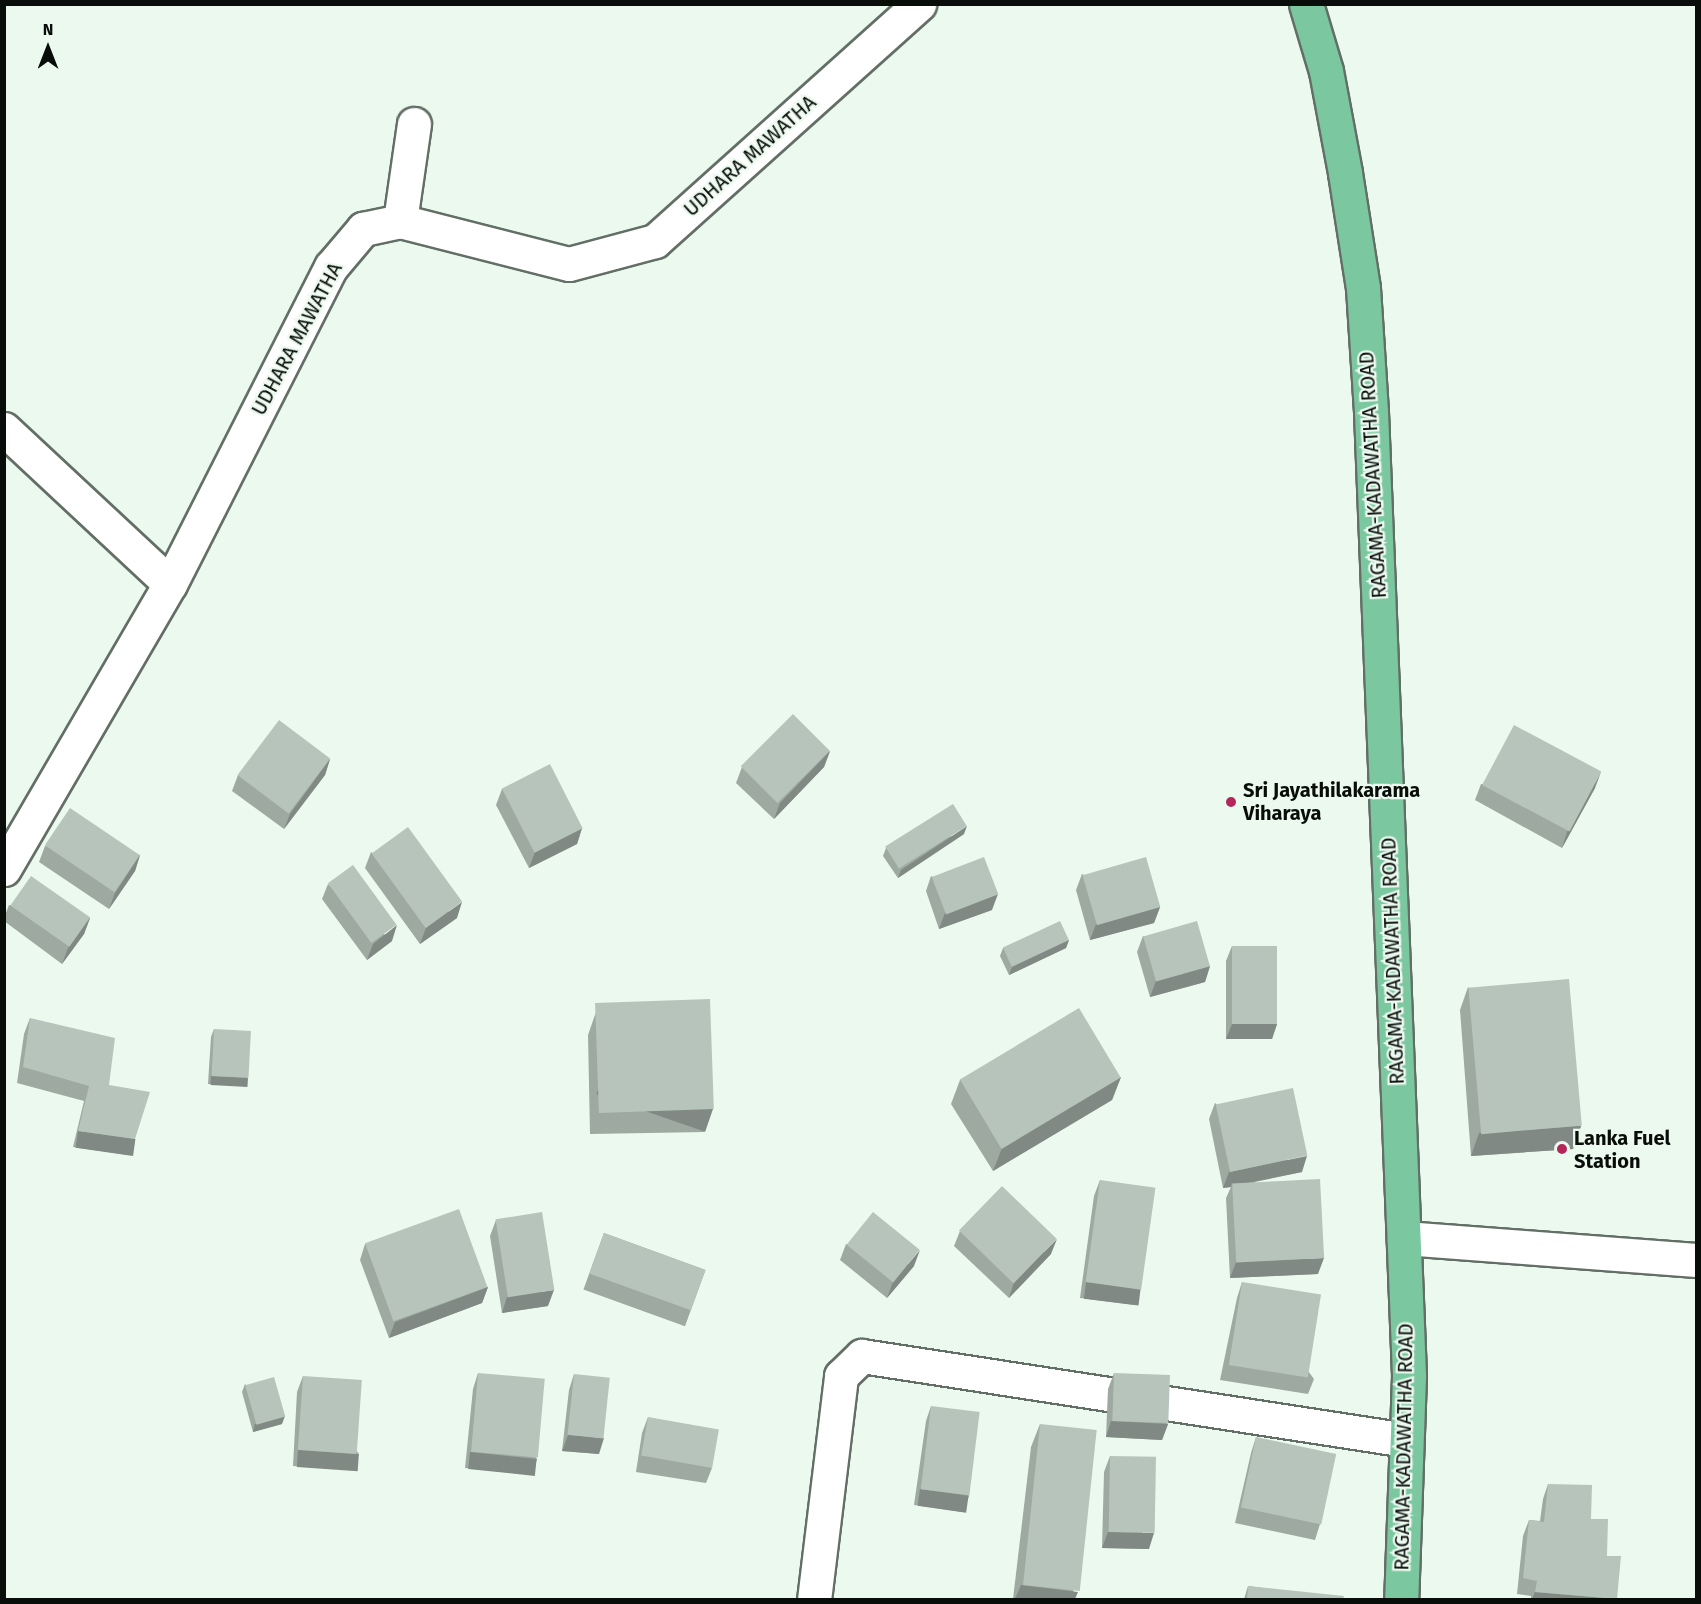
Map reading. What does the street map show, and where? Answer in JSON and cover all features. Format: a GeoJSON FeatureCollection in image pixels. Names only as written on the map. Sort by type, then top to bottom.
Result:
{"type":"FeatureCollection","features":[{"type":"Feature","properties":{"kind":"main road","name":"RAGAMA-KADAWATHA ROAD"},"geometry":{"type":"LineString","coordinates":[[1306,4],[1326,71],[1363,288],[1404,1238],[1406,1440],[1401,1599]]}},
{"type":"Feature","properties":{"kind":"street","name":"UDHARA MAWATHA"},"geometry":{"type":"LineString","coordinates":[[4,869],[170,584],[331,267],[363,229],[400,221],[569,264],[655,241],[919,4]]}},
{"type":"Feature","properties":{"kind":"street"},"geometry":{"type":"LineString","coordinates":[[400,221],[414,124]]}},
{"type":"Feature","properties":{"kind":"street"},"geometry":{"type":"LineString","coordinates":[[4,429],[170,584]]}},
{"type":"Feature","properties":{"kind":"street"},"geometry":{"type":"LineString","coordinates":[[1404,1238],[1696,1260]]}},
{"type":"Feature","properties":{"kind":"street"},"geometry":{"type":"LineString","coordinates":[[814,1599],[841,1376],[862,1356],[1406,1440]]}},
{"type":"Feature","properties":{"kind":"building"},"geometry":{"type":"Polygon","coordinates":[[[793,714],[830,751],[777,803],[741,766],[793,714]]]}},
{"type":"Feature","properties":{"kind":"building"},"geometry":{"type":"Polygon","coordinates":[[[279,720],[330,759],[289,814],[237,775],[279,720]]]}},
{"type":"Feature","properties":{"kind":"building"},"geometry":{"type":"Polygon","coordinates":[[[1514,725],[1601,771],[1569,832],[1482,785],[1514,725]]]}},
{"type":"Feature","properties":{"kind":"building"},"geometry":{"type":"Polygon","coordinates":[[[550,764],[583,828],[535,853],[502,789],[550,764]]]}},
{"type":"Feature","properties":{"kind":"building"},"geometry":{"type":"Polygon","coordinates":[[[953,804],[967,826],[899,868],[885,846],[953,804]]]}},
{"type":"Feature","properties":{"kind":"building"},"geometry":{"type":"Polygon","coordinates":[[[70,808],[140,855],[114,892],[45,845],[70,808]]]}},
{"type":"Feature","properties":{"kind":"building"},"geometry":{"type":"Polygon","coordinates":[[[408,827],[462,901],[426,928],[372,853],[408,827]]]}},
{"type":"Feature","properties":{"kind":"building"},"geometry":{"type":"Polygon","coordinates":[[[984,857],[998,894],[946,914],[932,877],[984,857]]]}},
{"type":"Feature","properties":{"kind":"building"},"geometry":{"type":"Polygon","coordinates":[[[1146,857],[1160,907],[1097,925],[1083,875],[1146,857]]]}},
{"type":"Feature","properties":{"kind":"building"},"geometry":{"type":"Polygon","coordinates":[[[353,865],[396,925],[371,943],[328,883],[353,865]]]}},
{"type":"Feature","properties":{"kind":"building"},"geometry":{"type":"Polygon","coordinates":[[[31,876],[90,917],[69,947],[10,905],[31,876]]]}},
{"type":"Feature","properties":{"kind":"building"},"geometry":{"type":"Polygon","coordinates":[[[1060,921],[1069,940],[1012,967],[1003,948],[1060,921]]]}},
{"type":"Feature","properties":{"kind":"building"},"geometry":{"type":"Polygon","coordinates":[[[1197,921],[1210,966],[1156,982],[1143,936],[1197,921]]]}},
{"type":"Feature","properties":{"kind":"building"},"geometry":{"type":"Polygon","coordinates":[[[1232,946],[1277,946],[1277,1024],[1232,1024],[1232,946]]]}},
{"type":"Feature","properties":{"kind":"building"},"geometry":{"type":"Polygon","coordinates":[[[1569,979],[1582,1125],[1481,1134],[1468,988],[1569,979]]]}},
{"type":"Feature","properties":{"kind":"building"},"geometry":{"type":"Polygon","coordinates":[[[710,999],[714,1109],[599,1113],[595,1003],[710,999]]]}},
{"type":"Feature","properties":{"kind":"building"},"geometry":{"type":"Polygon","coordinates":[[[1079,1008],[1121,1077],[1002,1149],[960,1080],[1079,1008]]]}},
{"type":"Feature","properties":{"kind":"building"},"geometry":{"type":"Polygon","coordinates":[[[30,1018],[115,1038],[109,1085],[150,1092],[135,1139],[78,1131],[89,1086],[23,1067],[30,1018]]]}},
{"type":"Feature","properties":{"kind":"building"},"geometry":{"type":"Polygon","coordinates":[[[214,1029],[251,1031],[248,1078],[212,1076],[214,1029]]]}},
{"type":"Feature","properties":{"kind":"building"},"geometry":{"type":"Polygon","coordinates":[[[1293,1088],[1307,1155],[1230,1172],[1216,1104],[1293,1088]]]}},
{"type":"Feature","properties":{"kind":"building"},"geometry":{"type":"Polygon","coordinates":[[[1320,1179],[1324,1258],[1236,1262],[1232,1184],[1320,1179]]]}},
{"type":"Feature","properties":{"kind":"building"},"geometry":{"type":"Polygon","coordinates":[[[1100,1180],[1155,1188],[1141,1290],[1086,1282],[1100,1180]]]}},
{"type":"Feature","properties":{"kind":"building"},"geometry":{"type":"Polygon","coordinates":[[[1002,1186],[1057,1239],[1014,1283],[959,1231],[1002,1186]]]}},
{"type":"Feature","properties":{"kind":"building"},"geometry":{"type":"Polygon","coordinates":[[[459,1209],[487,1287],[393,1321],[365,1243],[459,1209]]]}},
{"type":"Feature","properties":{"kind":"building"},"geometry":{"type":"Polygon","coordinates":[[[542,1212],[554,1290],[508,1297],[496,1219],[542,1212]]]}},
{"type":"Feature","properties":{"kind":"building"},"geometry":{"type":"Polygon","coordinates":[[[873,1212],[920,1250],[893,1282],[847,1245],[873,1212]]]}},
{"type":"Feature","properties":{"kind":"building"},"geometry":{"type":"Polygon","coordinates":[[[604,1233],[705,1270],[691,1310],[589,1273],[604,1233]]]}},
{"type":"Feature","properties":{"kind":"building"},"geometry":{"type":"Polygon","coordinates":[[[1242,1282],[1321,1295],[1308,1377],[1229,1365],[1242,1282]]]}},
{"type":"Feature","properties":{"kind":"building"},"geometry":{"type":"Polygon","coordinates":[[[478,1373],[545,1379],[538,1458],[471,1452],[478,1373]]]}},
{"type":"Feature","properties":{"kind":"building"},"geometry":{"type":"Polygon","coordinates":[[[1114,1373],[1170,1375],[1168,1423],[1112,1421],[1114,1373]]]}},
{"type":"Feature","properties":{"kind":"building"},"geometry":{"type":"Polygon","coordinates":[[[574,1374],[610,1378],[603,1438],[568,1435],[574,1374]]]}},
{"type":"Feature","properties":{"kind":"building"},"geometry":{"type":"Polygon","coordinates":[[[303,1376],[362,1380],[357,1454],[298,1450],[303,1376]]]}},
{"type":"Feature","properties":{"kind":"building"},"geometry":{"type":"Polygon","coordinates":[[[274,1377],[285,1416],[256,1425],[245,1385],[274,1377]]]}},
{"type":"Feature","properties":{"kind":"building"},"geometry":{"type":"Polygon","coordinates":[[[931,1406],[980,1412],[969,1495],[921,1489],[931,1406]]]}},
{"type":"Feature","properties":{"kind":"building"},"geometry":{"type":"Polygon","coordinates":[[[648,1417],[719,1430],[712,1468],[641,1455],[648,1417]]]}},
{"type":"Feature","properties":{"kind":"building"},"geometry":{"type":"Polygon","coordinates":[[[1040,1424],[1097,1430],[1080,1591],[1023,1585],[1040,1424]]]}},
{"type":"Feature","properties":{"kind":"building"},"geometry":{"type":"Polygon","coordinates":[[[1256,1437],[1336,1454],[1321,1524],[1241,1507],[1256,1437]]]}},
{"type":"Feature","properties":{"kind":"building"},"geometry":{"type":"Polygon","coordinates":[[[1110,1456],[1156,1457],[1155,1533],[1109,1532],[1110,1456]]]}},
{"type":"Feature","properties":{"kind":"building"},"geometry":{"type":"Polygon","coordinates":[[[1548,1484],[1592,1485],[1591,1519],[1608,1519],[1607,1556],[1621,1556],[1617,1599],[1535,1592],[1537,1581],[1523,1578],[1529,1520],[1544,1522],[1548,1484]]]}},
{"type":"Feature","properties":{"kind":"building"},"geometry":{"type":"Polygon","coordinates":[[[1248,1586],[1344,1596],[1343,1599],[1247,1599],[1248,1586]]]}},
{"type":"Feature","properties":{"kind":"place","name":"Sri Jayathilakarama Viharaya"},"geometry":{"type":"Point","coordinates":[1231,802]}},
{"type":"Feature","properties":{"kind":"place","name":"Lanka Fuel Station"},"geometry":{"type":"Point","coordinates":[1562,1149]}}]}
